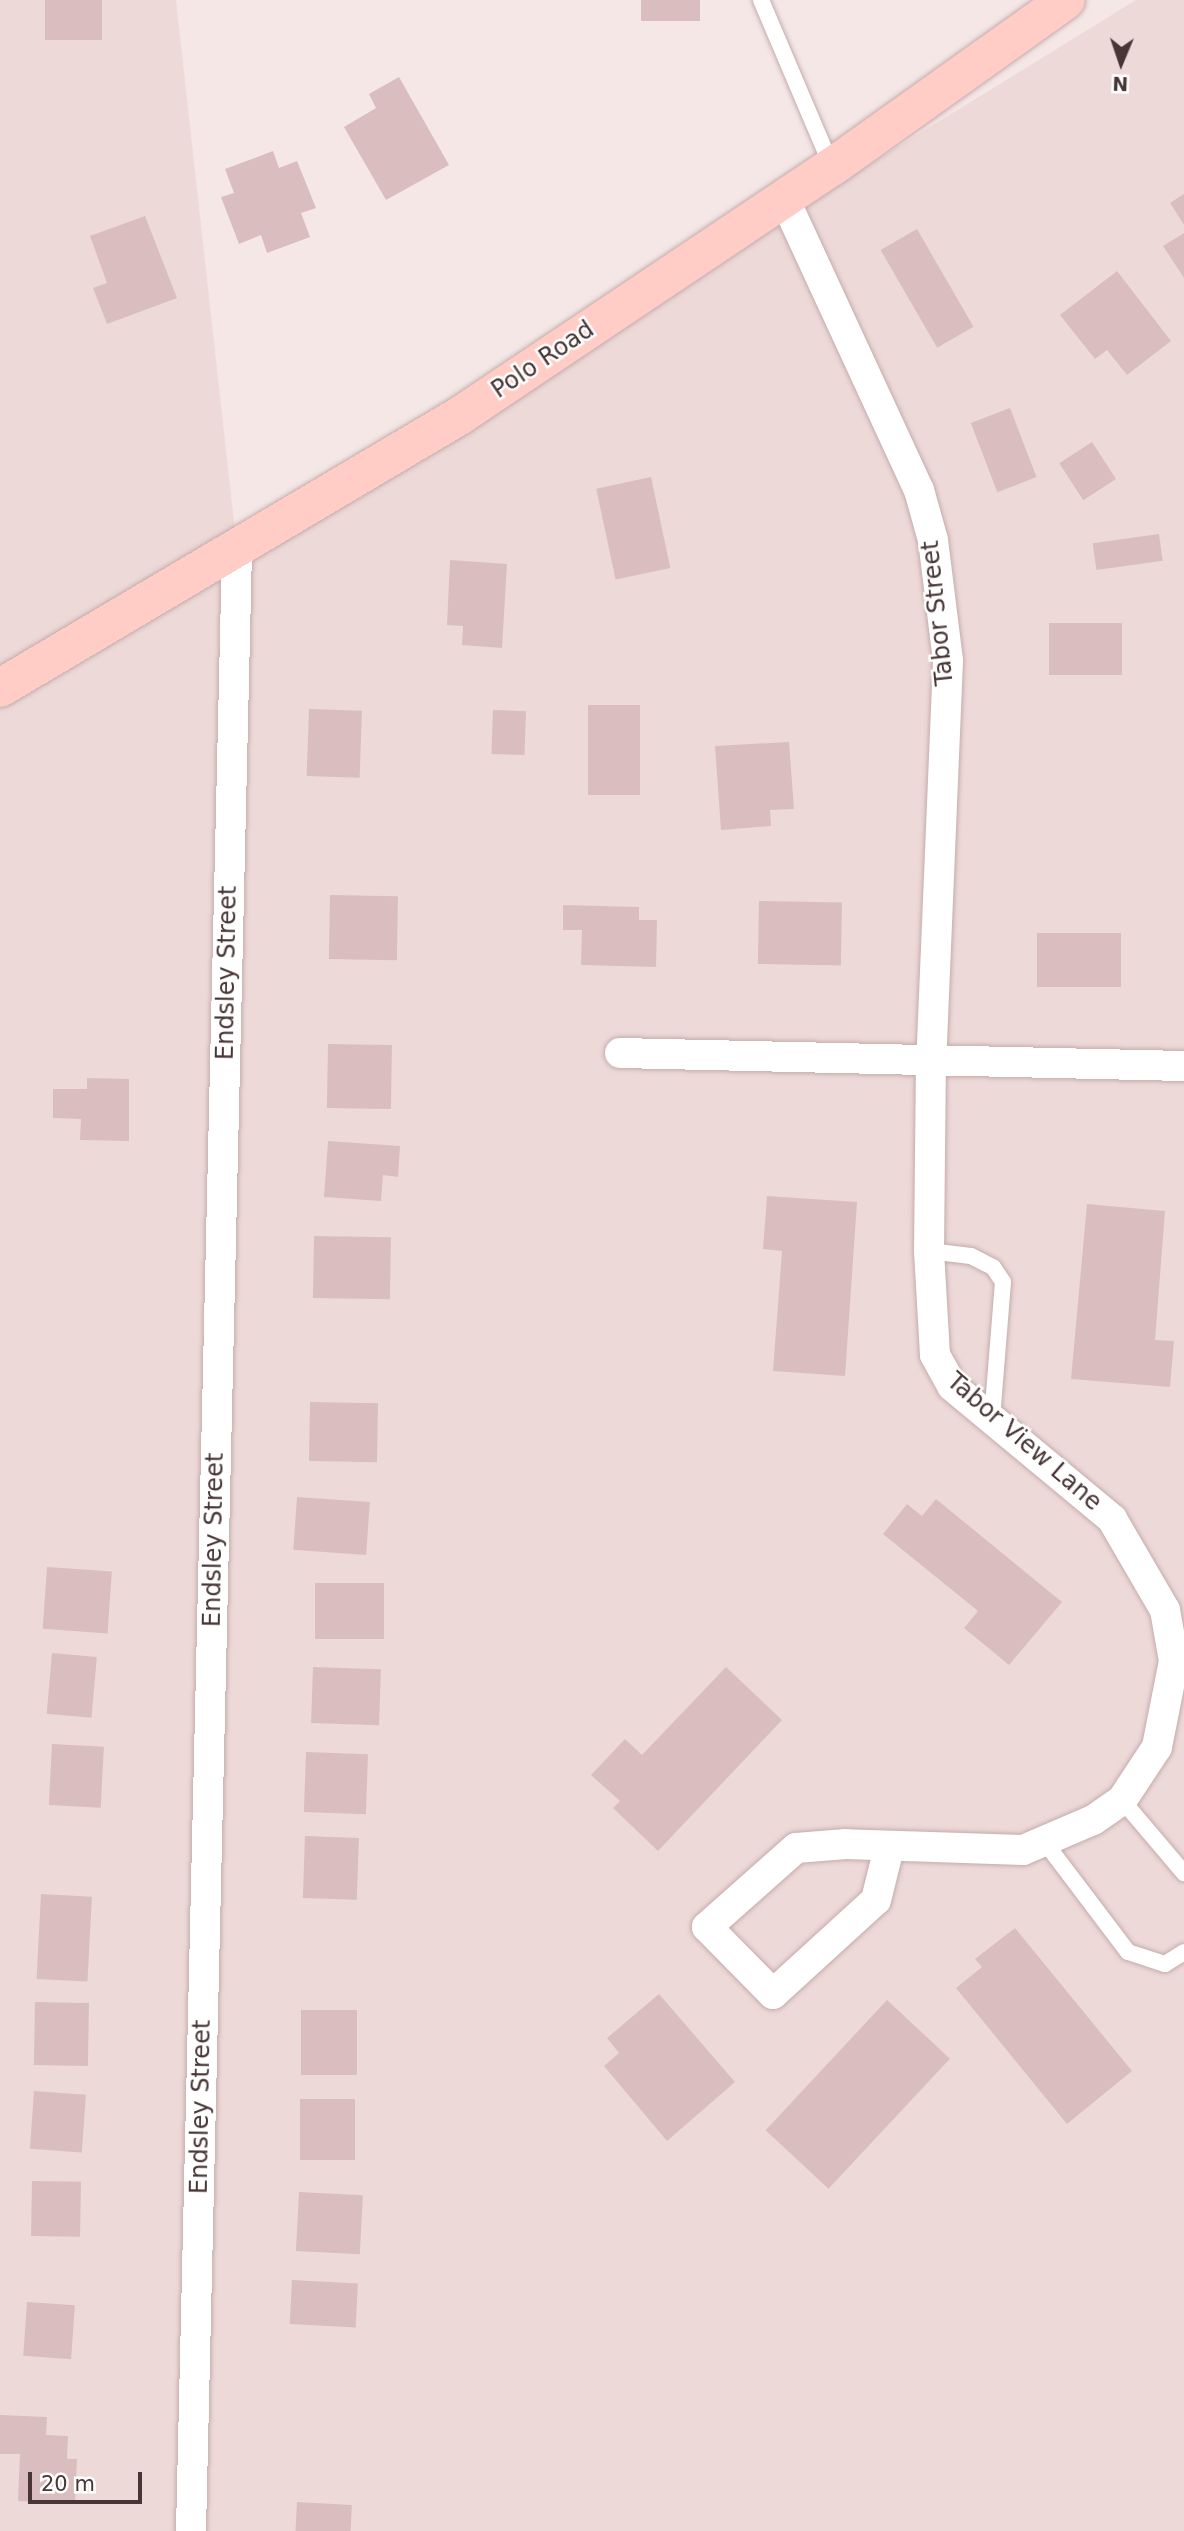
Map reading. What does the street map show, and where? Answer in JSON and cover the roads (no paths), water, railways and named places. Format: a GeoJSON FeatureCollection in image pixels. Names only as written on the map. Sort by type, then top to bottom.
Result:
{"type":"FeatureCollection","features":[{"type":"Feature","properties":{"kind":"main road","name":"Polo Road"},"geometry":{"type":"LineString","coordinates":[[0,688],[461,415],[783,196],[832,167],[1066,0]]}},
{"type":"Feature","properties":{"kind":"street","name":"Tabor Street"},"geometry":{"type":"LineString","coordinates":[[783,196],[919,490],[933,540],[948,661],[931,1060]]}},
{"type":"Feature","properties":{"kind":"street","name":"Endsley Street"},"geometry":{"type":"LineString","coordinates":[[191,2531],[237,549]]}},
{"type":"Feature","properties":{"kind":"street"},"geometry":{"type":"LineString","coordinates":[[620,1053],[1184,1066]]}},
{"type":"Feature","properties":{"kind":"street","name":"Tabor View Lane"},"geometry":{"type":"LineString","coordinates":[[889,1848],[876,1900],[773,1994],[707,1927],[796,1848],[889,1848],[988,1853],[1046,1845],[1122,1800],[1157,1747],[1167,1713],[1174,1661],[1165,1610],[1112,1519],[1089,1494],[952,1386],[935,1355],[929,1251],[931,1060]]}},
{"type":"Feature","properties":{"kind":"lane"},"geometry":{"type":"LineString","coordinates":[[761,0],[832,167]]}},
{"type":"Feature","properties":{"kind":"lane"},"geometry":{"type":"LineString","coordinates":[[929,1251],[971,1256],[993,1267],[1003,1282],[992,1420]]}},
{"type":"Feature","properties":{"kind":"lane"},"geometry":{"type":"LineString","coordinates":[[1122,1800],[1184,1873]]}},
{"type":"Feature","properties":{"kind":"lane"},"geometry":{"type":"LineString","coordinates":[[1046,1845],[1128,1952],[1165,1964],[1184,1952]]}}]}
